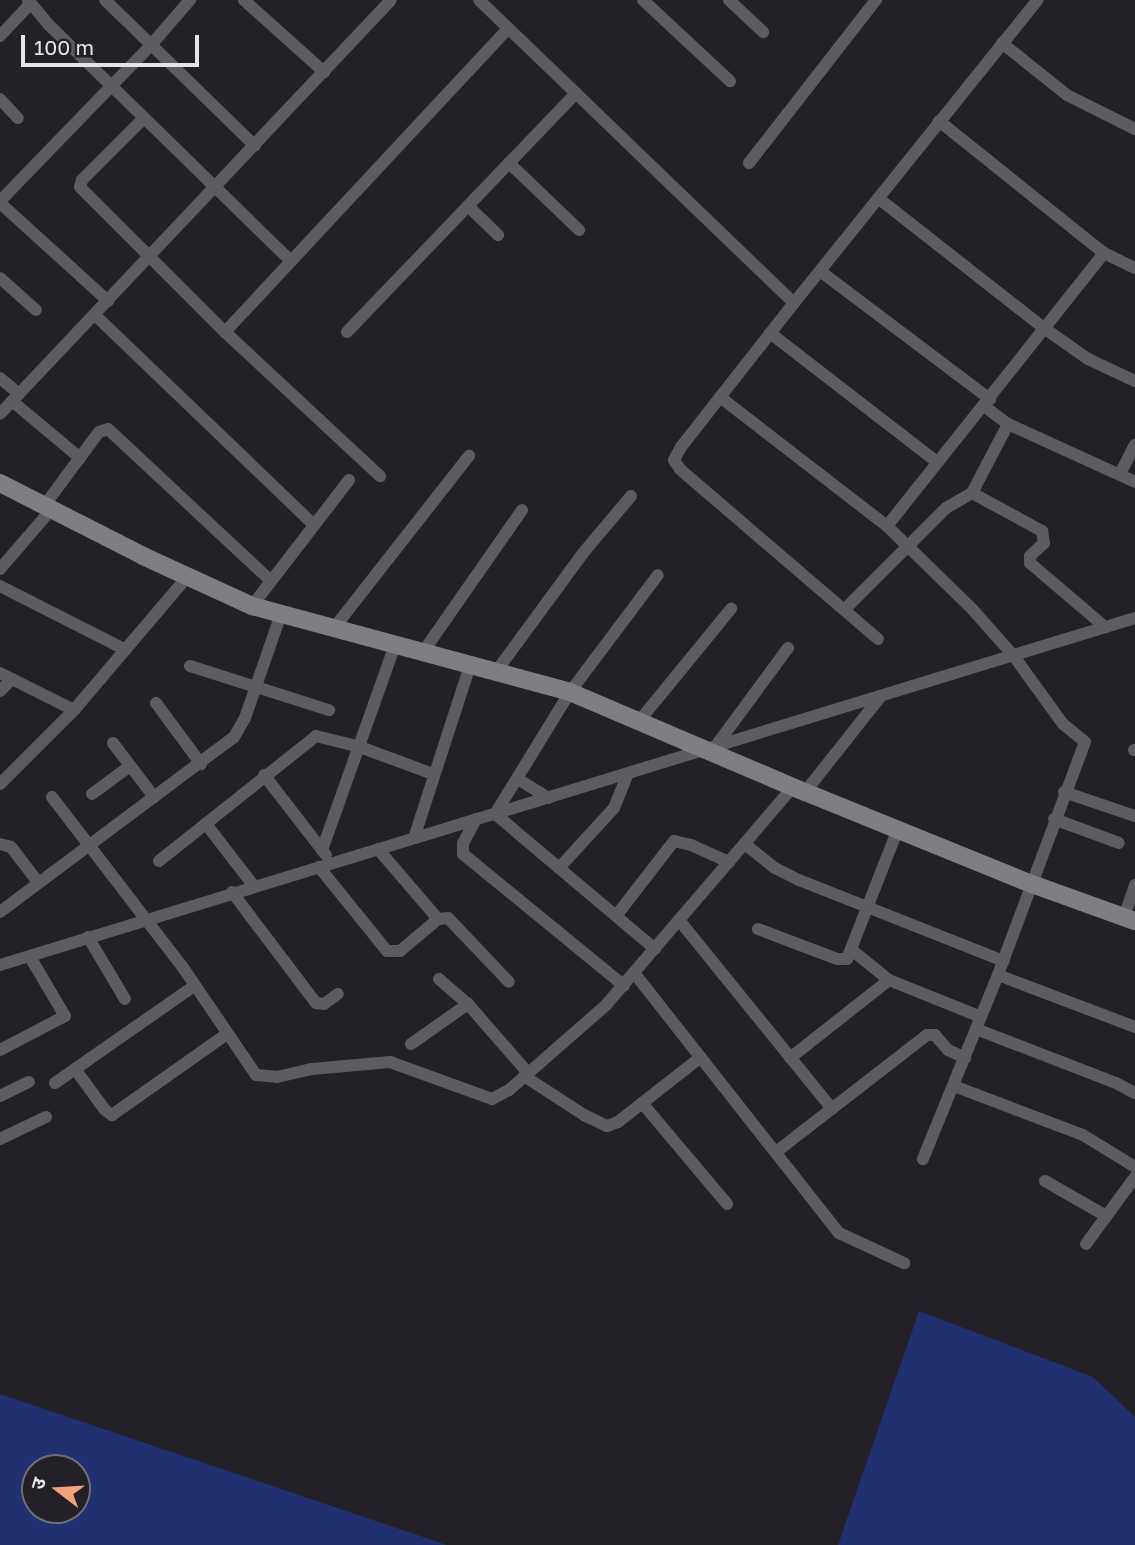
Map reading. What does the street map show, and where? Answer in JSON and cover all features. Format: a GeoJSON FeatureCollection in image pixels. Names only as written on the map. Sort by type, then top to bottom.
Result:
{"type":"FeatureCollection","features":[{"type":"Feature","properties":{"kind":"street"},"geometry":{"type":"LineString","coordinates":[[105,0],[255,146]]}},
{"type":"Feature","properties":{"kind":"street"},"geometry":{"type":"LineString","coordinates":[[108,301],[0,202],[151,45],[190,0]]}},
{"type":"Feature","properties":{"kind":"street"},"geometry":{"type":"LineString","coordinates":[[244,0],[324,72]]}},
{"type":"Feature","properties":{"kind":"street"},"geometry":{"type":"LineString","coordinates":[[0,414],[391,0]]}},
{"type":"Feature","properties":{"kind":"street"},"geometry":{"type":"LineString","coordinates":[[479,0],[794,303]]}},
{"type":"Feature","properties":{"kind":"street"},"geometry":{"type":"LineString","coordinates":[[643,0],[730,81]]}},
{"type":"Feature","properties":{"kind":"street"},"geometry":{"type":"LineString","coordinates":[[729,0],[763,32]]}},
{"type":"Feature","properties":{"kind":"street"},"geometry":{"type":"LineString","coordinates":[[749,163],[876,0]]}},
{"type":"Feature","properties":{"kind":"street"},"geometry":{"type":"LineString","coordinates":[[878,639],[676,465],[674,460],[681,447],[770,333],[1038,0]]}},
{"type":"Feature","properties":{"kind":"street"},"geometry":{"type":"LineString","coordinates":[[0,36],[29,2],[215,189],[291,261]]}},
{"type":"Feature","properties":{"kind":"street"},"geometry":{"type":"LineString","coordinates":[[225,332],[508,28]]}},
{"type":"Feature","properties":{"kind":"street"},"geometry":{"type":"LineString","coordinates":[[1002,43],[1067,95],[1135,129]]}},
{"type":"Feature","properties":{"kind":"street"},"geometry":{"type":"LineString","coordinates":[[347,332],[576,93]]}},
{"type":"Feature","properties":{"kind":"street"},"geometry":{"type":"LineString","coordinates":[[0,99],[18,118]]}},
{"type":"Feature","properties":{"kind":"street"},"geometry":{"type":"LineString","coordinates":[[144,118],[82,180],[80,187],[225,332],[380,475]]}},
{"type":"Feature","properties":{"kind":"street"},"geometry":{"type":"LineString","coordinates":[[939,121],[1104,253],[1135,268]]}},
{"type":"Feature","properties":{"kind":"street"},"geometry":{"type":"LineString","coordinates":[[509,163],[579,230]]}},
{"type":"Feature","properties":{"kind":"street"},"geometry":{"type":"LineString","coordinates":[[878,198],[1044,328],[1088,359],[1135,382]]}},
{"type":"Feature","properties":{"kind":"street"},"geometry":{"type":"LineString","coordinates":[[468,206],[498,235]]}},
{"type":"Feature","properties":{"kind":"street"},"geometry":{"type":"LineString","coordinates":[[887,526],[1104,253]]}},
{"type":"Feature","properties":{"kind":"street"},"geometry":{"type":"LineString","coordinates":[[820,271],[987,403],[1009,424],[1135,482]]}},
{"type":"Feature","properties":{"kind":"street"},"geometry":{"type":"LineString","coordinates":[[0,278],[36,310]]}},
{"type":"Feature","properties":{"kind":"street"},"geometry":{"type":"LineString","coordinates":[[95,316],[314,525]]}},
{"type":"Feature","properties":{"kind":"street"},"geometry":{"type":"LineString","coordinates":[[770,333],[937,462]]}},
{"type":"Feature","properties":{"kind":"street"},"geometry":{"type":"LineString","coordinates":[[0,379],[16,398],[80,458]]}},
{"type":"Feature","properties":{"kind":"street"},"geometry":{"type":"LineString","coordinates":[[720,397],[887,526],[973,610],[1013,655],[1063,724],[1085,741],[1077,768],[1054,819],[1004,961],[923,1159]]}},
{"type":"Feature","properties":{"kind":"street"},"geometry":{"type":"LineString","coordinates":[[845,608],[946,508],[971,493],[1009,424]]}},
{"type":"Feature","properties":{"kind":"street"},"geometry":{"type":"LineString","coordinates":[[0,569],[48,508],[80,458],[103,429],[112,431],[271,581]]}},
{"type":"Feature","properties":{"kind":"street"},"geometry":{"type":"LineString","coordinates":[[1120,474],[1135,445]]}},
{"type":"Feature","properties":{"kind":"street"},"geometry":{"type":"LineString","coordinates":[[334,628],[468,456]]}},
{"type":"Feature","properties":{"kind":"street"},"geometry":{"type":"LineString","coordinates":[[252,606],[349,480]]}},
{"type":"Feature","properties":{"kind":"street"},"geometry":{"type":"LineString","coordinates":[[0,483],[187,577],[252,606],[570,692],[1032,884],[1129,919],[1135,885]]}},
{"type":"Feature","properties":{"kind":"street"},"geometry":{"type":"LineString","coordinates":[[971,493],[1042,531],[1044,543],[1030,556],[1030,563],[1105,627]]}},
{"type":"Feature","properties":{"kind":"street"},"geometry":{"type":"LineString","coordinates":[[495,673],[584,552],[631,496]]}},
{"type":"Feature","properties":{"kind":"street"},"geometry":{"type":"LineString","coordinates":[[423,652],[523,510]]}},
{"type":"Feature","properties":{"kind":"street"},"geometry":{"type":"LineString","coordinates":[[495,814],[570,692],[658,575]]}},
{"type":"Feature","properties":{"kind":"street"},"geometry":{"type":"LineString","coordinates":[[0,784],[74,710],[187,577]]}},
{"type":"Feature","properties":{"kind":"street"},"geometry":{"type":"LineString","coordinates":[[0,586],[126,650]]}},
{"type":"Feature","properties":{"kind":"street"},"geometry":{"type":"LineString","coordinates":[[639,720],[731,609]]}},
{"type":"Feature","properties":{"kind":"street"},"geometry":{"type":"LineString","coordinates":[[0,912],[87,845],[201,764],[240,729],[281,614]]}},
{"type":"Feature","properties":{"kind":"street"},"geometry":{"type":"LineString","coordinates":[[2,962],[30,957],[232,892],[1135,618]]}},
{"type":"Feature","properties":{"kind":"street"},"geometry":{"type":"LineString","coordinates":[[322,850],[395,645]]}},
{"type":"Feature","properties":{"kind":"street"},"geometry":{"type":"LineString","coordinates":[[710,749],[788,648]]}},
{"type":"Feature","properties":{"kind":"street"},"geometry":{"type":"LineString","coordinates":[[190,666],[328,710]]}},
{"type":"Feature","properties":{"kind":"street"},"geometry":{"type":"LineString","coordinates":[[414,838],[470,666]]}},
{"type":"Feature","properties":{"kind":"street"},"geometry":{"type":"LineString","coordinates":[[0,673],[74,710]]}},
{"type":"Feature","properties":{"kind":"street"},"geometry":{"type":"LineString","coordinates":[[0,691],[12,679]]}},
{"type":"Feature","properties":{"kind":"street"},"geometry":{"type":"LineString","coordinates":[[52,797],[148,921],[227,1034],[261,1077],[289,1076],[312,1069],[390,1062],[492,1099],[526,1074],[606,1005],[729,862],[799,789],[881,695]]}},
{"type":"Feature","properties":{"kind":"street"},"geometry":{"type":"LineString","coordinates":[[156,704],[201,764]]}},
{"type":"Feature","properties":{"kind":"street"},"geometry":{"type":"LineString","coordinates":[[159,861],[316,736],[360,747],[433,774]]}},
{"type":"Feature","properties":{"kind":"street"},"geometry":{"type":"LineString","coordinates":[[113,743],[153,797]]}},
{"type":"Feature","properties":{"kind":"street"},"geometry":{"type":"LineString","coordinates":[[92,794],[130,766]]}},
{"type":"Feature","properties":{"kind":"street"},"geometry":{"type":"LineString","coordinates":[[559,868],[614,808],[628,774]]}},
{"type":"Feature","properties":{"kind":"street"},"geometry":{"type":"LineString","coordinates":[[264,775],[332,863]]}},
{"type":"Feature","properties":{"kind":"street"},"geometry":{"type":"LineString","coordinates":[[518,779],[548,798]]}},
{"type":"Feature","properties":{"kind":"street"},"geometry":{"type":"LineString","coordinates":[[1064,792],[1135,816]]}},
{"type":"Feature","properties":{"kind":"street"},"geometry":{"type":"LineString","coordinates":[[495,814],[655,949]]}},
{"type":"Feature","properties":{"kind":"street"},"geometry":{"type":"LineString","coordinates":[[1054,819],[1119,843]]}},
{"type":"Feature","properties":{"kind":"street"},"geometry":{"type":"LineString","coordinates":[[476,820],[463,843],[463,854],[624,986]]}},
{"type":"Feature","properties":{"kind":"street"},"geometry":{"type":"LineString","coordinates":[[205,824],[254,886]]}},
{"type":"Feature","properties":{"kind":"street"},"geometry":{"type":"LineString","coordinates":[[758,929],[837,959],[847,959],[853,951],[898,829]]}},
{"type":"Feature","properties":{"kind":"street"},"geometry":{"type":"LineString","coordinates":[[616,916],[674,841],[691,845],[729,862]]}},
{"type":"Feature","properties":{"kind":"street"},"geometry":{"type":"LineString","coordinates":[[0,844],[11,847],[38,882]]}},
{"type":"Feature","properties":{"kind":"street"},"geometry":{"type":"LineString","coordinates":[[745,844],[775,869],[1004,961]]}},
{"type":"Feature","properties":{"kind":"street"},"geometry":{"type":"LineString","coordinates":[[378,849],[438,919]]}},
{"type":"Feature","properties":{"kind":"street"},"geometry":{"type":"LineString","coordinates":[[318,867],[387,951],[400,951],[443,917],[453,922],[509,982]]}},
{"type":"Feature","properties":{"kind":"street"},"geometry":{"type":"LineString","coordinates":[[232,892],[316,1003],[324,1004],[338,994]]}},
{"type":"Feature","properties":{"kind":"street"},"geometry":{"type":"LineString","coordinates":[[679,920],[832,1109]]}},
{"type":"Feature","properties":{"kind":"street"},"geometry":{"type":"LineString","coordinates":[[88,937],[125,999]]}},
{"type":"Feature","properties":{"kind":"street"},"geometry":{"type":"LineString","coordinates":[[853,951],[889,980],[1135,1093]]}},
{"type":"Feature","properties":{"kind":"street"},"geometry":{"type":"LineString","coordinates":[[0,1049],[65,1016],[30,957]]}},
{"type":"Feature","properties":{"kind":"street"},"geometry":{"type":"LineString","coordinates":[[635,974],[839,1233],[904,1264]]}},
{"type":"Feature","properties":{"kind":"street"},"geometry":{"type":"LineString","coordinates":[[998,975],[1135,1027]]}},
{"type":"Feature","properties":{"kind":"street"},"geometry":{"type":"LineString","coordinates":[[439,979],[468,1003],[526,1074],[584,1115],[607,1126],[618,1122],[701,1057]]}},
{"type":"Feature","properties":{"kind":"street"},"geometry":{"type":"LineString","coordinates":[[790,1058],[889,980]]}},
{"type":"Feature","properties":{"kind":"street"},"geometry":{"type":"LineString","coordinates":[[55,1083],[194,986]]}},
{"type":"Feature","properties":{"kind":"street"},"geometry":{"type":"LineString","coordinates":[[411,1044],[468,1003]]}},
{"type":"Feature","properties":{"kind":"street"},"geometry":{"type":"LineString","coordinates":[[75,1069],[105,1110],[112,1115],[227,1034]]}},
{"type":"Feature","properties":{"kind":"street"},"geometry":{"type":"LineString","coordinates":[[776,1152],[930,1034],[935,1035],[948,1050],[965,1058]]}},
{"type":"Feature","properties":{"kind":"street"},"geometry":{"type":"LineString","coordinates":[[0,1096],[29,1082]]}},
{"type":"Feature","properties":{"kind":"street"},"geometry":{"type":"LineString","coordinates":[[954,1086],[1083,1135],[1135,1167]]}},
{"type":"Feature","properties":{"kind":"street"},"geometry":{"type":"LineString","coordinates":[[642,1103],[727,1204]]}},
{"type":"Feature","properties":{"kind":"street"},"geometry":{"type":"LineString","coordinates":[[0,1139],[46,1117]]}},
{"type":"Feature","properties":{"kind":"street"},"geometry":{"type":"LineString","coordinates":[[1086,1244],[1135,1177]]}},
{"type":"Feature","properties":{"kind":"street"},"geometry":{"type":"LineString","coordinates":[[1045,1181],[1105,1216]]}},
{"type":"Feature","properties":{"kind":"water"},"geometry":{"type":"Polygon","coordinates":[[[919,1311],[1093,1377],[1135,1417],[1135,1545],[838,1545],[919,1311]]]}},
{"type":"Feature","properties":{"kind":"water"},"geometry":{"type":"Polygon","coordinates":[[[0,1394],[447,1545],[0,1545],[0,1394]]]}}]}
